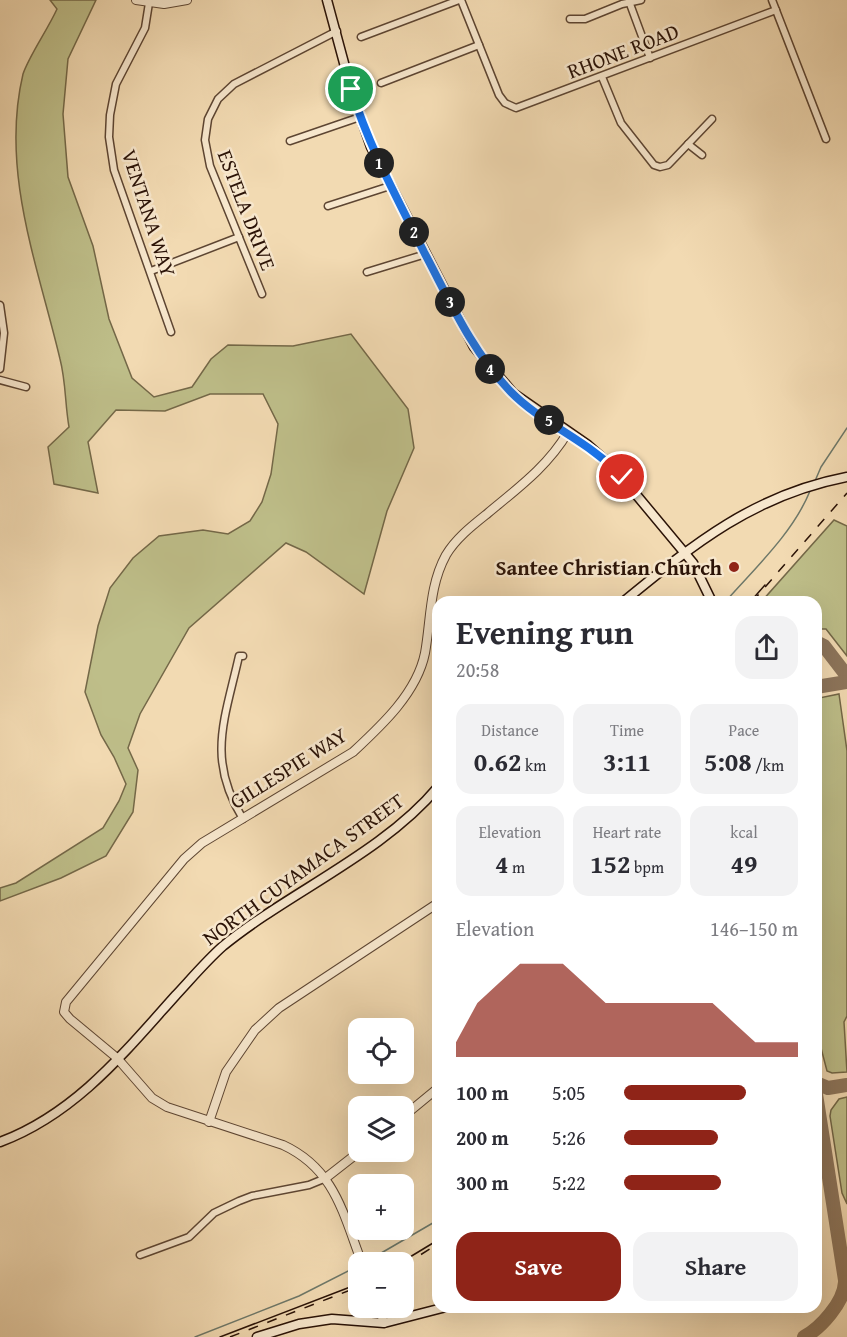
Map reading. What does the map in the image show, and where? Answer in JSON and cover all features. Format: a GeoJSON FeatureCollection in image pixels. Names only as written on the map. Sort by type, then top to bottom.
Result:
{"type":"FeatureCollection","features":[{"type":"Feature","properties":{"kind":"main road"},"geometry":{"type":"LineString","coordinates":[[327,0],[360,117],[390,186],[463,329],[492,372],[533,410],[568,432],[614,468],[684,552],[698,571],[710,596]]}},
{"type":"Feature","properties":{"kind":"main road"},"geometry":{"type":"LineString","coordinates":[[631,596],[684,552],[738,515],[801,487],[847,476]]}},
{"type":"Feature","properties":{"kind":"main road","name":"NORTH CUYAMACA STREET"},"geometry":{"type":"LineString","coordinates":[[0,1142],[28,1131],[79,1098],[221,948],[387,834],[414,813],[432,794]]}},
{"type":"Feature","properties":{"kind":"main road"},"geometry":{"type":"LineString","coordinates":[[257,1337],[299,1324],[333,1319],[384,1323],[432,1311]]}},
{"type":"Feature","properties":{"kind":"street"},"geometry":{"type":"LineString","coordinates":[[136,0],[149,3],[187,0]]}},
{"type":"Feature","properties":{"kind":"street"},"geometry":{"type":"LineString","coordinates":[[361,37],[460,0],[479,45],[381,83]]}},
{"type":"Feature","properties":{"kind":"street"},"geometry":{"type":"LineString","coordinates":[[570,19],[585,19],[622,4],[641,0]]}},
{"type":"Feature","properties":{"kind":"street"},"geometry":{"type":"LineString","coordinates":[[772,0],[826,139]]}},
{"type":"Feature","properties":{"kind":"street","name":"VENTANA WAY"},"geometry":{"type":"LineString","coordinates":[[149,3],[145,28],[116,84],[109,137],[114,170],[171,332]]}},
{"type":"Feature","properties":{"kind":"street"},"geometry":{"type":"LineString","coordinates":[[630,4],[650,58]]}},
{"type":"Feature","properties":{"kind":"street","name":"RHONE ROAD"},"geometry":{"type":"LineString","coordinates":[[479,45],[499,95],[505,103],[516,108],[776,10]]}},
{"type":"Feature","properties":{"kind":"street","name":"ESTELA DRIVE"},"geometry":{"type":"LineString","coordinates":[[262,294],[206,155],[205,133],[211,112],[218,99],[234,84],[337,31]]}},
{"type":"Feature","properties":{"kind":"street"},"geometry":{"type":"LineString","coordinates":[[602,77],[621,123],[654,165],[660,167],[668,165],[712,119]]}},
{"type":"Feature","properties":{"kind":"street"},"geometry":{"type":"LineString","coordinates":[[290,141],[360,117]]}},
{"type":"Feature","properties":{"kind":"street"},"geometry":{"type":"LineString","coordinates":[[688,144],[702,155]]}},
{"type":"Feature","properties":{"kind":"street"},"geometry":{"type":"LineString","coordinates":[[328,206],[390,186]]}},
{"type":"Feature","properties":{"kind":"street"},"geometry":{"type":"LineString","coordinates":[[151,272],[239,237]]}},
{"type":"Feature","properties":{"kind":"street"},"geometry":{"type":"LineString","coordinates":[[368,273],[426,254]]}},
{"type":"Feature","properties":{"kind":"street"},"geometry":{"type":"LineString","coordinates":[[0,305],[4,342],[0,369]]}},
{"type":"Feature","properties":{"kind":"street"},"geometry":{"type":"LineString","coordinates":[[0,380],[26,387]]}},
{"type":"Feature","properties":{"kind":"street","name":"GILLESPIE WAY"},"geometry":{"type":"LineString","coordinates":[[432,596],[447,554],[467,530],[544,465],[568,432]]}},
{"type":"Feature","properties":{"kind":"street","name":"GILLESPIE WAY"},"geometry":{"type":"LineString","coordinates":[[117,1058],[64,1012],[68,999],[184,859],[202,843],[353,752],[405,696],[424,655],[432,597]]}},
{"type":"Feature","properties":{"kind":"street"},"geometry":{"type":"LineString","coordinates":[[243,656],[239,656],[220,742],[224,776],[243,819]]}},
{"type":"Feature","properties":{"kind":"street"},"geometry":{"type":"LineString","coordinates":[[209,1122],[226,1072],[255,1030],[279,1008],[432,907]]}},
{"type":"Feature","properties":{"kind":"street"},"geometry":{"type":"LineString","coordinates":[[117,1058],[152,1098],[167,1107],[287,1147],[327,1177],[339,1200],[358,1252]]}},
{"type":"Feature","properties":{"kind":"street"},"geometry":{"type":"LineString","coordinates":[[414,1108],[432,1093]]}},
{"type":"Feature","properties":{"kind":"street"},"geometry":{"type":"LineString","coordinates":[[140,1255],[189,1237],[214,1212],[252,1196],[309,1185],[327,1177],[348,1161]]}},
{"type":"Feature","properties":{"kind":"street"},"geometry":{"type":"LineString","coordinates":[[382,1318],[384,1323]]}},
{"type":"Feature","properties":{"kind":"green space"},"geometry":{"type":"Polygon","coordinates":[[[50,0],[96,0],[68,59],[63,114],[68,177],[93,246],[109,319],[132,378],[154,397],[192,387],[211,359],[228,345],[293,346],[351,334],[408,409],[414,448],[387,511],[364,594],[306,552],[286,543],[189,628],[140,714],[128,748],[138,770],[133,812],[106,856],[61,878],[0,901],[0,888],[16,883],[103,828],[126,784],[101,735],[85,692],[98,626],[110,588],[133,558],[159,536],[203,530],[228,534],[250,521],[262,502],[271,474],[278,424],[263,394],[210,394],[165,411],[116,410],[88,442],[98,493],[54,484],[48,447],[69,427],[62,368],[25,218],[16,146],[17,110],[23,74],[57,9],[50,0]]]}},
{"type":"Feature","properties":{"kind":"green space"},"geometry":{"type":"Polygon","coordinates":[[[834,520],[847,526],[847,656],[826,629],[822,629],[822,596],[766,596],[834,520]]]}},
{"type":"Feature","properties":{"kind":"green space"},"geometry":{"type":"Polygon","coordinates":[[[839,694],[847,751],[847,1016],[844,1022],[847,1072],[832,1073],[827,1071],[822,1052],[822,697],[839,694]]]}},
{"type":"Feature","properties":{"kind":"green space"},"geometry":{"type":"Polygon","coordinates":[[[847,1097],[847,1204],[842,1193],[830,1116],[831,1110],[839,1099],[847,1097]]]}},
{"type":"Feature","properties":{"kind":"waterway"},"geometry":{"type":"LineString","coordinates":[[815,481],[821,467],[847,428]]}},
{"type":"Feature","properties":{"kind":"waterway"},"geometry":{"type":"LineString","coordinates":[[731,596],[784,536],[810,491]]}},
{"type":"Feature","properties":{"kind":"waterway"},"geometry":{"type":"LineString","coordinates":[[383,1252],[432,1223]]}},
{"type":"Feature","properties":{"kind":"waterway"},"geometry":{"type":"LineString","coordinates":[[195,1337],[299,1296],[348,1271]]}},
{"type":"Feature","properties":{"kind":"taxiway"},"geometry":{"type":"LineString","coordinates":[[822,645],[847,676]]}},
{"type":"Feature","properties":{"kind":"taxiway"},"geometry":{"type":"LineString","coordinates":[[822,686],[847,682]]}},
{"type":"Feature","properties":{"kind":"taxiway"},"geometry":{"type":"LineString","coordinates":[[822,1086],[828,1088],[847,1085]]}},
{"type":"Feature","properties":{"kind":"taxiway"},"geometry":{"type":"LineString","coordinates":[[822,1133],[847,1293]]}},
{"type":"Feature","properties":{"kind":"taxiway"},"geometry":{"type":"LineString","coordinates":[[804,1337],[811,1333],[836,1306],[841,1298],[845,1282]]}},
{"type":"Feature","properties":{"kind":"tram line"},"geometry":{"type":"LineString","coordinates":[[755,596],[765,585]]}},
{"type":"Feature","properties":{"kind":"tram line"},"geometry":{"type":"LineString","coordinates":[[414,1255],[432,1244]]}},
{"type":"Feature","properties":{"kind":"tram line"},"geometry":{"type":"LineString","coordinates":[[220,1337],[348,1288]]}},
{"type":"Feature","properties":{"kind":"railway"},"geometry":{"type":"LineString","coordinates":[[757,596],[847,493]]}},
{"type":"Feature","properties":{"kind":"railway"},"geometry":{"type":"LineString","coordinates":[[414,1259],[432,1248]]}},
{"type":"Feature","properties":{"kind":"railway"},"geometry":{"type":"LineString","coordinates":[[230,1337],[348,1291]]}},
{"type":"Feature","properties":{"kind":"place","name":"Santee Christian Church"},"geometry":{"type":"Point","coordinates":[734,567]}},
{"type":"Feature","properties":{"kind":"route"},"geometry":{"type":"LineString","coordinates":[[351,89],[371,147],[474,347],[492,372],[513,393],[533,410],[588,445],[622,477]]}}]}
